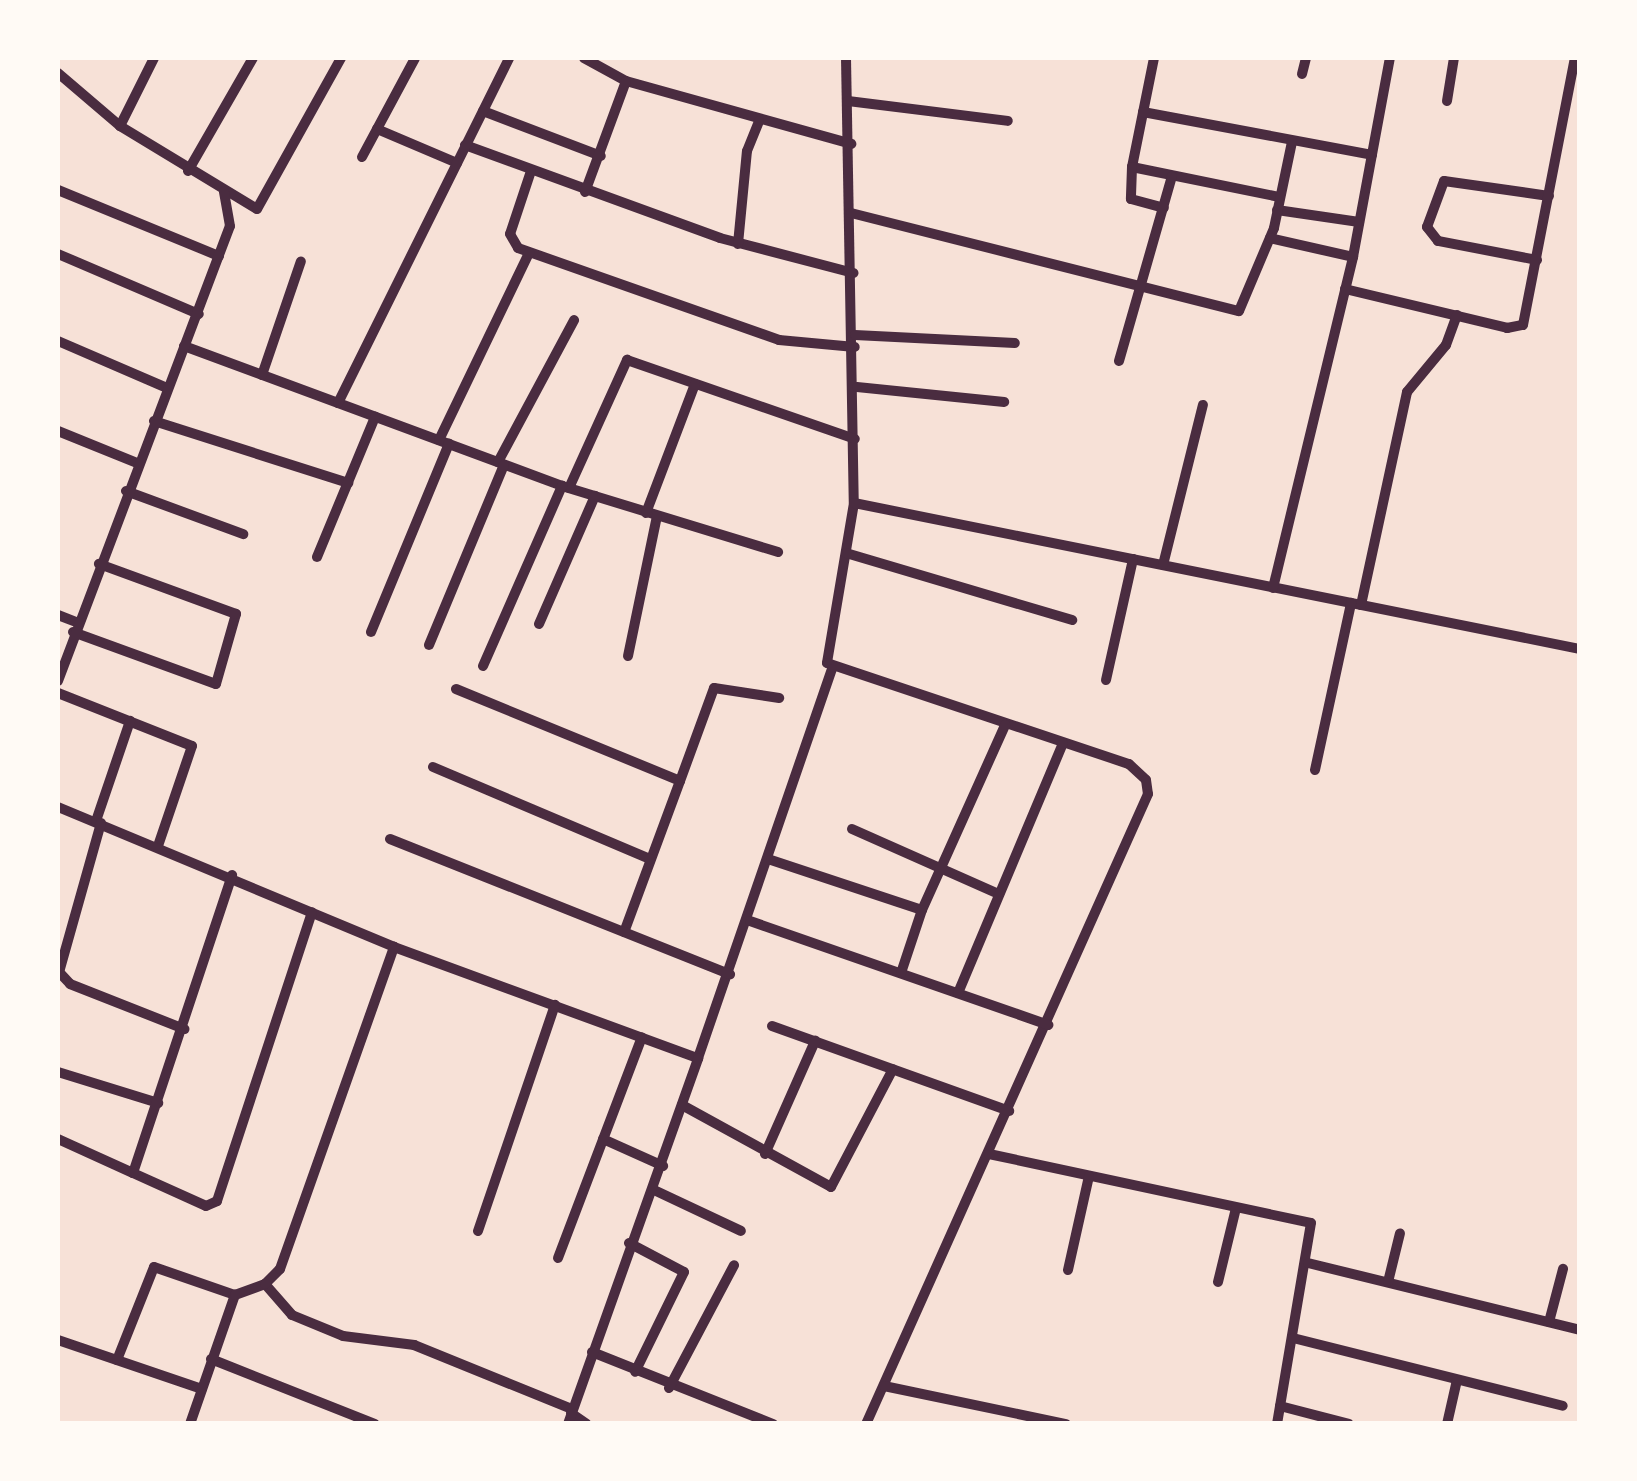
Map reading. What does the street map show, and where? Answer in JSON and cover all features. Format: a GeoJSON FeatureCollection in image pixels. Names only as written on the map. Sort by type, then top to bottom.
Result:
{"type":"FeatureCollection","features":[{"type":"Feature","properties":{"kind":"street"},"geometry":{"type":"LineString","coordinates":[[120,126],[154,58]]}},
{"type":"Feature","properties":{"kind":"street"},"geometry":{"type":"LineString","coordinates":[[188,171],[252,58]]}},
{"type":"Feature","properties":{"kind":"street"},"geometry":{"type":"LineString","coordinates":[[58,73],[120,126],[188,171],[224,192],[260,206],[341,58]]}},
{"type":"Feature","properties":{"kind":"street"},"geometry":{"type":"LineString","coordinates":[[362,157],[415,58]]}},
{"type":"Feature","properties":{"kind":"street"},"geometry":{"type":"LineString","coordinates":[[338,403],[509,58]]}},
{"type":"Feature","properties":{"kind":"street"},"geometry":{"type":"LineString","coordinates":[[584,58],[626,81],[851,144]]}},
{"type":"Feature","properties":{"kind":"street"},"geometry":{"type":"LineString","coordinates":[[570,1415],[629,1243],[654,1190],[750,921],[832,669],[825,652],[854,503],[857,387],[846,58]]}},
{"type":"Feature","properties":{"kind":"street"},"geometry":{"type":"LineString","coordinates":[[1154,58],[1132,167],[1131,199],[1164,208]]}},
{"type":"Feature","properties":{"kind":"street"},"geometry":{"type":"LineString","coordinates":[[1302,74],[1306,58]]}},
{"type":"Feature","properties":{"kind":"street"},"geometry":{"type":"LineString","coordinates":[[1273,588],[1346,289],[1390,58]]}},
{"type":"Feature","properties":{"kind":"street"},"geometry":{"type":"LineString","coordinates":[[1447,101],[1454,58]]}},
{"type":"Feature","properties":{"kind":"street"},"geometry":{"type":"LineString","coordinates":[[1346,289],[1457,316],[1523,325],[1575,58]]}},
{"type":"Feature","properties":{"kind":"street"},"geometry":{"type":"LineString","coordinates":[[585,192],[626,81]]}},
{"type":"Feature","properties":{"kind":"street"},"geometry":{"type":"LineString","coordinates":[[848,101],[1008,122]]}},
{"type":"Feature","properties":{"kind":"street"},"geometry":{"type":"LineString","coordinates":[[483,110],[600,156]]}},
{"type":"Feature","properties":{"kind":"street"},"geometry":{"type":"LineString","coordinates":[[1143,112],[1372,154]]}},
{"type":"Feature","properties":{"kind":"street"},"geometry":{"type":"LineString","coordinates":[[738,244],[746,152],[759,121]]}},
{"type":"Feature","properties":{"kind":"street"},"geometry":{"type":"LineString","coordinates":[[377,129],[457,163]]}},
{"type":"Feature","properties":{"kind":"street"},"geometry":{"type":"LineString","coordinates":[[851,213],[1239,311],[1270,238],[1292,142]]}},
{"type":"Feature","properties":{"kind":"street"},"geometry":{"type":"LineString","coordinates":[[465,146],[738,244],[853,273]]}},
{"type":"Feature","properties":{"kind":"street"},"geometry":{"type":"LineString","coordinates":[[1132,167],[1280,197]]}},
{"type":"Feature","properties":{"kind":"street"},"geometry":{"type":"LineString","coordinates":[[531,171],[510,234],[512,244],[529,253],[780,340],[1015,343]]}},
{"type":"Feature","properties":{"kind":"street"},"geometry":{"type":"LineString","coordinates":[[1119,361],[1144,287],[1172,176]]}},
{"type":"Feature","properties":{"kind":"street"},"geometry":{"type":"LineString","coordinates":[[1537,260],[1438,241],[1427,227],[1444,181],[1549,196]]}},
{"type":"Feature","properties":{"kind":"street"},"geometry":{"type":"LineString","coordinates":[[58,190],[219,256]]}},
{"type":"Feature","properties":{"kind":"street"},"geometry":{"type":"LineString","coordinates":[[58,681],[126,492],[219,256],[231,215],[224,192]]}},
{"type":"Feature","properties":{"kind":"street"},"geometry":{"type":"LineString","coordinates":[[1278,210],[1359,222]]}},
{"type":"Feature","properties":{"kind":"street"},"geometry":{"type":"LineString","coordinates":[[1270,238],[1353,257]]}},
{"type":"Feature","properties":{"kind":"street"},"geometry":{"type":"LineString","coordinates":[[371,632],[444,442],[529,253]]}},
{"type":"Feature","properties":{"kind":"street"},"geometry":{"type":"LineString","coordinates":[[58,254],[199,314]]}},
{"type":"Feature","properties":{"kind":"street"},"geometry":{"type":"LineString","coordinates":[[262,375],[301,261]]}},
{"type":"Feature","properties":{"kind":"street"},"geometry":{"type":"LineString","coordinates":[[1315,770],[1407,392],[1446,345],[1457,316]]}},
{"type":"Feature","properties":{"kind":"street"},"geometry":{"type":"LineString","coordinates":[[429,646],[501,463],[574,320]]}},
{"type":"Feature","properties":{"kind":"street"},"geometry":{"type":"LineString","coordinates":[[58,341],[168,388]]}},
{"type":"Feature","properties":{"kind":"street"},"geometry":{"type":"LineString","coordinates":[[184,346],[566,487],[778,552]]}},
{"type":"Feature","properties":{"kind":"street"},"geometry":{"type":"LineString","coordinates":[[483,666],[622,363],[855,439]]}},
{"type":"Feature","properties":{"kind":"street"},"geometry":{"type":"LineString","coordinates":[[628,656],[651,514],[695,384]]}},
{"type":"Feature","properties":{"kind":"street"},"geometry":{"type":"LineString","coordinates":[[857,387],[1004,402]]}},
{"type":"Feature","properties":{"kind":"street"},"geometry":{"type":"LineString","coordinates":[[1163,565],[1203,404]]}},
{"type":"Feature","properties":{"kind":"street"},"geometry":{"type":"LineString","coordinates":[[317,558],[375,417]]}},
{"type":"Feature","properties":{"kind":"street"},"geometry":{"type":"LineString","coordinates":[[154,421],[348,482]]}},
{"type":"Feature","properties":{"kind":"street"},"geometry":{"type":"LineString","coordinates":[[58,430],[137,464]]}},
{"type":"Feature","properties":{"kind":"street"},"geometry":{"type":"LineString","coordinates":[[126,492],[243,534]]}},
{"type":"Feature","properties":{"kind":"street"},"geometry":{"type":"LineString","coordinates":[[539,624],[595,496]]}},
{"type":"Feature","properties":{"kind":"street"},"geometry":{"type":"LineString","coordinates":[[854,503],[1580,650]]}},
{"type":"Feature","properties":{"kind":"street"},"geometry":{"type":"LineString","coordinates":[[846,554],[1072,620]]}},
{"type":"Feature","properties":{"kind":"street"},"geometry":{"type":"LineString","coordinates":[[1106,680],[1132,559]]}},
{"type":"Feature","properties":{"kind":"street"},"geometry":{"type":"LineString","coordinates":[[58,615],[75,627],[216,684],[236,614],[99,564]]}},
{"type":"Feature","properties":{"kind":"street"},"geometry":{"type":"LineString","coordinates":[[832,669],[1128,764],[1146,780],[1148,794],[866,1424]]}},
{"type":"Feature","properties":{"kind":"street"},"geometry":{"type":"LineString","coordinates":[[624,932],[714,688],[728,685],[779,698]]}},
{"type":"Feature","properties":{"kind":"street"},"geometry":{"type":"LineString","coordinates":[[456,689],[680,781]]}},
{"type":"Feature","properties":{"kind":"street"},"geometry":{"type":"LineString","coordinates":[[58,693],[194,751],[158,846]]}},
{"type":"Feature","properties":{"kind":"street"},"geometry":{"type":"LineString","coordinates":[[130,721],[98,822],[60,972],[70,984],[184,1029]]}},
{"type":"Feature","properties":{"kind":"street"},"geometry":{"type":"LineString","coordinates":[[901,974],[922,910],[1005,724]]}},
{"type":"Feature","properties":{"kind":"street"},"geometry":{"type":"LineString","coordinates":[[958,993],[1063,743]]}},
{"type":"Feature","properties":{"kind":"street"},"geometry":{"type":"LineString","coordinates":[[434,767],[650,860]]}},
{"type":"Feature","properties":{"kind":"street"},"geometry":{"type":"LineString","coordinates":[[58,807],[232,875],[394,947],[698,1058]]}},
{"type":"Feature","properties":{"kind":"street"},"geometry":{"type":"LineString","coordinates":[[852,829],[998,894]]}},
{"type":"Feature","properties":{"kind":"street"},"geometry":{"type":"LineString","coordinates":[[390,839],[730,974]]}},
{"type":"Feature","properties":{"kind":"street"},"geometry":{"type":"LineString","coordinates":[[770,860],[922,910]]}},
{"type":"Feature","properties":{"kind":"street"},"geometry":{"type":"LineString","coordinates":[[133,1173],[232,875]]}},
{"type":"Feature","properties":{"kind":"street"},"geometry":{"type":"LineString","coordinates":[[58,1139],[206,1206],[217,1201],[312,912]]}},
{"type":"Feature","properties":{"kind":"street"},"geometry":{"type":"LineString","coordinates":[[750,921],[1048,1024]]}},
{"type":"Feature","properties":{"kind":"street"},"geometry":{"type":"LineString","coordinates":[[117,1360],[154,1267],[235,1295],[265,1284],[280,1269],[394,947]]}},
{"type":"Feature","properties":{"kind":"street"},"geometry":{"type":"LineString","coordinates":[[478,1231],[554,1005]]}},
{"type":"Feature","properties":{"kind":"street"},"geometry":{"type":"LineString","coordinates":[[772,1026],[1009,1111]]}},
{"type":"Feature","properties":{"kind":"street"},"geometry":{"type":"LineString","coordinates":[[558,1258],[642,1038]]}},
{"type":"Feature","properties":{"kind":"street"},"geometry":{"type":"LineString","coordinates":[[765,1154],[815,1041]]}},
{"type":"Feature","properties":{"kind":"street"},"geometry":{"type":"LineString","coordinates":[[682,1105],[822,1187],[836,1184],[892,1069]]}},
{"type":"Feature","properties":{"kind":"street"},"geometry":{"type":"LineString","coordinates":[[58,1072],[158,1103]]}},
{"type":"Feature","properties":{"kind":"street"},"geometry":{"type":"LineString","coordinates":[[603,1139],[663,1166]]}},
{"type":"Feature","properties":{"kind":"street"},"geometry":{"type":"LineString","coordinates":[[989,1154],[1311,1224],[1308,1262],[1277,1424]]}},
{"type":"Feature","properties":{"kind":"street"},"geometry":{"type":"LineString","coordinates":[[1068,1270],[1089,1176]]}},
{"type":"Feature","properties":{"kind":"street"},"geometry":{"type":"LineString","coordinates":[[654,1190],[741,1231]]}},
{"type":"Feature","properties":{"kind":"street"},"geometry":{"type":"LineString","coordinates":[[1218,1282],[1236,1208]]}},
{"type":"Feature","properties":{"kind":"street"},"geometry":{"type":"LineString","coordinates":[[1388,1282],[1400,1233]]}},
{"type":"Feature","properties":{"kind":"street"},"geometry":{"type":"LineString","coordinates":[[629,1243],[684,1272],[635,1372]]}},
{"type":"Feature","properties":{"kind":"street"},"geometry":{"type":"LineString","coordinates":[[1308,1262],[1580,1330]]}},
{"type":"Feature","properties":{"kind":"street"},"geometry":{"type":"LineString","coordinates":[[669,1388],[734,1265]]}},
{"type":"Feature","properties":{"kind":"street"},"geometry":{"type":"LineString","coordinates":[[1549,1322],[1564,1268]]}},
{"type":"Feature","properties":{"kind":"street"},"geometry":{"type":"LineString","coordinates":[[265,1284],[292,1314],[343,1336],[414,1345],[588,1424]]}},
{"type":"Feature","properties":{"kind":"street"},"geometry":{"type":"LineString","coordinates":[[190,1424],[235,1295]]}},
{"type":"Feature","properties":{"kind":"street"},"geometry":{"type":"LineString","coordinates":[[1293,1338],[1563,1406]]}},
{"type":"Feature","properties":{"kind":"street"},"geometry":{"type":"LineString","coordinates":[[58,1340],[202,1389]]}},
{"type":"Feature","properties":{"kind":"street"},"geometry":{"type":"LineString","coordinates":[[592,1352],[669,1388],[772,1424]]}},
{"type":"Feature","properties":{"kind":"street"},"geometry":{"type":"LineString","coordinates":[[212,1359],[375,1424]]}},
{"type":"Feature","properties":{"kind":"street"},"geometry":{"type":"LineString","coordinates":[[1447,1424],[1457,1380]]}},
{"type":"Feature","properties":{"kind":"street"},"geometry":{"type":"LineString","coordinates":[[884,1386],[1066,1424]]}},
{"type":"Feature","properties":{"kind":"street"},"geometry":{"type":"LineString","coordinates":[[1280,1406],[1349,1424]]}}]}
